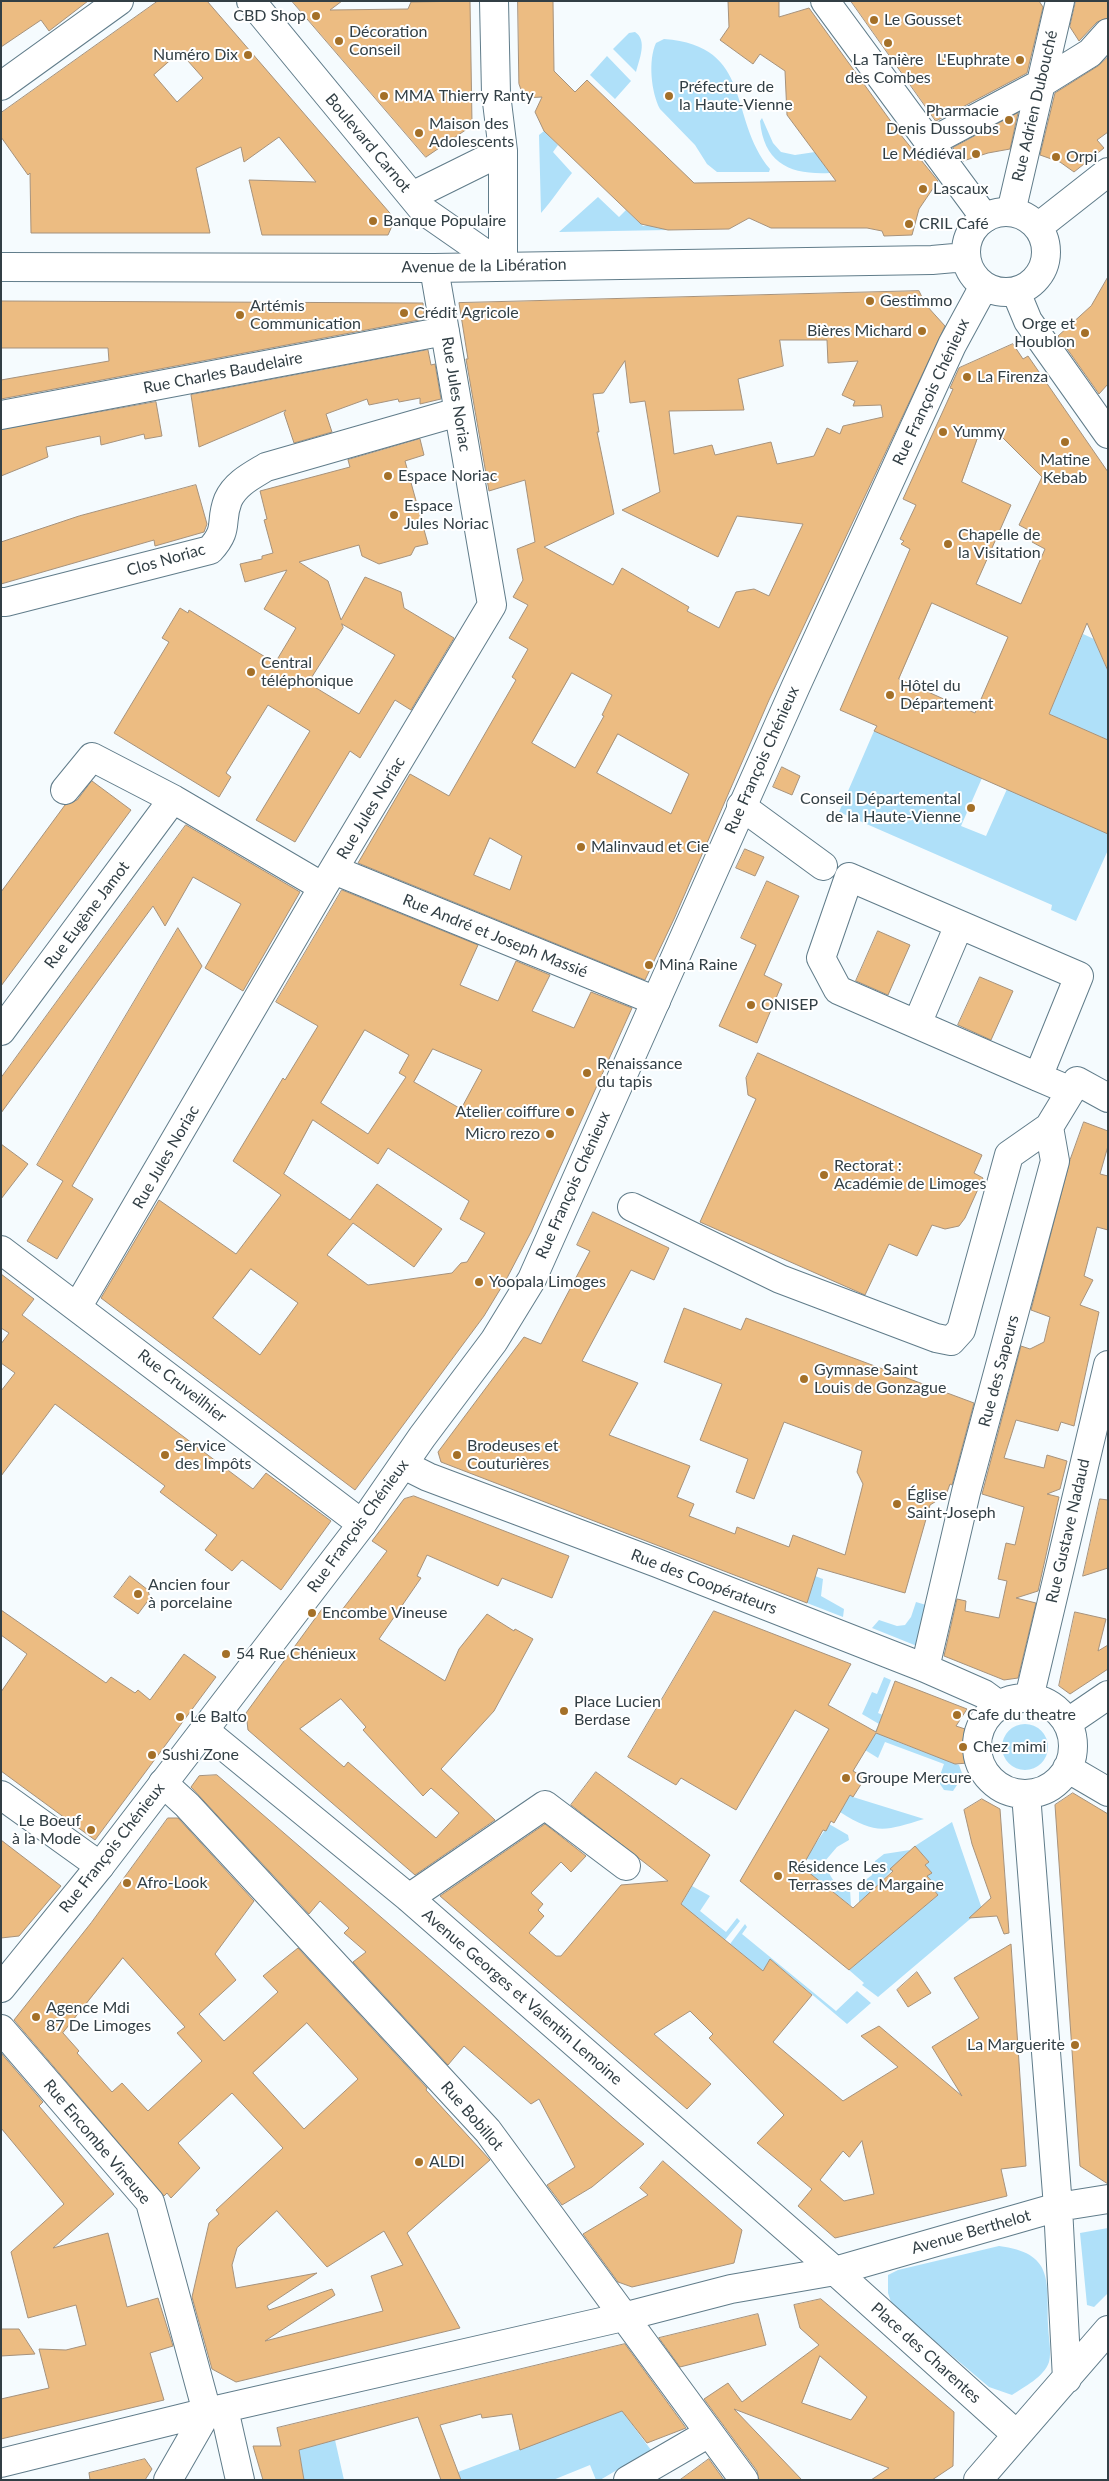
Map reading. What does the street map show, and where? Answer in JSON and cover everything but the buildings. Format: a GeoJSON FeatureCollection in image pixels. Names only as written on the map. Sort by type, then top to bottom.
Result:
{"type":"FeatureCollection","features":[{"type":"Feature","properties":{"kind":"street"},"geometry":{"type":"LineString","coordinates":[[1,86],[119,1]]}},
{"type":"Feature","properties":{"kind":"street","name":"Boulevard Carnot"},"geometry":{"type":"LineString","coordinates":[[251,1],[424,211],[503,266]]}},
{"type":"Feature","properties":{"kind":"street"},"geometry":{"type":"LineString","coordinates":[[494,1],[496,94],[503,151],[503,266]]}},
{"type":"Feature","properties":{"kind":"street"},"geometry":{"type":"LineString","coordinates":[[826,1],[929,142],[998,215]]}},
{"type":"Feature","properties":{"kind":"street","name":"Rue Adrien Dubouché"},"geometry":{"type":"LineString","coordinates":[[998,215],[1040,84],[1054,7]]}},
{"type":"Feature","properties":{"kind":"street"},"geometry":{"type":"LineString","coordinates":[[929,142],[1040,84],[1099,43]]}},
{"type":"Feature","properties":{"kind":"street"},"geometry":{"type":"LineString","coordinates":[[412,196],[503,151]]}},
{"type":"Feature","properties":{"kind":"street"},"geometry":{"type":"LineString","coordinates":[[1038,227],[1108,172]]}},
{"type":"Feature","properties":{"kind":"street"},"geometry":{"type":"LineString","coordinates":[[998,215],[1026,217],[1038,227],[1046,245],[1045,264],[1035,281],[1016,292],[1002,292],[984,286],[973,274],[966,257],[970,235],[998,215]]}},
{"type":"Feature","properties":{"kind":"street","name":"Avenue de la Libération"},"geometry":{"type":"LineString","coordinates":[[1,267],[434,268],[932,260],[966,257]]}},
{"type":"Feature","properties":{"kind":"street","name":"Rue Jules Noriac"},"geometry":{"type":"LineString","coordinates":[[78,1306],[492,605],[434,268]]}},
{"type":"Feature","properties":{"kind":"street","name":"Rue François Chénieux"},"geometry":{"type":"LineString","coordinates":[[5,1975],[100,1866],[362,1524],[422,1437],[494,1341],[532,1279],[741,806],[952,345],[984,286]]}},
{"type":"Feature","properties":{"kind":"street"},"geometry":{"type":"LineString","coordinates":[[1016,292],[1028,321],[1108,434]]}},
{"type":"Feature","properties":{"kind":"street","name":"Rue Charles Baudelaire"},"geometry":{"type":"LineString","coordinates":[[1,415],[445,331]]}},
{"type":"Feature","properties":{"kind":"street","name":"Clos Noriac"},"geometry":{"type":"LineString","coordinates":[[1,602],[210,550],[222,537],[228,500],[240,483],[266,467],[458,412]]}},
{"type":"Feature","properties":{"kind":"street"},"geometry":{"type":"LineString","coordinates":[[65,790],[92,757],[329,879]]}},
{"type":"Feature","properties":{"kind":"street","name":"Rue Eugène Jamot"},"geometry":{"type":"LineString","coordinates":[[1,1031],[173,799]]}},
{"type":"Feature","properties":{"kind":"street"},"geometry":{"type":"LineString","coordinates":[[741,806],[823,866]]}},
{"type":"Feature","properties":{"kind":"street"},"geometry":{"type":"LineString","coordinates":[[1038,1078],[1079,976],[849,878],[822,958],[838,990],[1038,1078],[1074,1086],[1108,1098]]}},
{"type":"Feature","properties":{"kind":"street","name":"Rue André et Joseph Massié"},"geometry":{"type":"LineString","coordinates":[[329,879],[656,1002]]}},
{"type":"Feature","properties":{"kind":"street"},"geometry":{"type":"LineString","coordinates":[[917,1024],[959,925]]}},
{"type":"Feature","properties":{"kind":"street"},"geometry":{"type":"LineString","coordinates":[[632,1208],[780,1279],[936,1338],[951,1341],[961,1330],[1009,1155],[1049,1127],[1074,1086]]}},
{"type":"Feature","properties":{"kind":"street","name":"Rue des Sapeurs"},"geometry":{"type":"LineString","coordinates":[[925,1668],[966,1492],[1055,1161],[1049,1127]]}},
{"type":"Feature","properties":{"kind":"street","name":"Rue Cruveilhier"},"geometry":{"type":"LineString","coordinates":[[1,1250],[78,1306],[362,1524]]}},
{"type":"Feature","properties":{"kind":"street","name":"Rue Gustave Nadaud"},"geometry":{"type":"LineString","coordinates":[[1029,1698],[1108,1365]]}},
{"type":"Feature","properties":{"kind":"street","name":"Rue des Coopérateurs"},"geometry":{"type":"LineString","coordinates":[[404,1465],[428,1477],[657,1563],[925,1668],[984,1694],[1000,1705]]}},
{"type":"Feature","properties":{"kind":"street"},"geometry":{"type":"LineString","coordinates":[[1067,1723],[1108,1695]]}},
{"type":"Feature","properties":{"kind":"street"},"geometry":{"type":"LineString","coordinates":[[1017,1698],[1029,1698],[1052,1706],[1067,1723],[1072,1745],[1067,1768],[1050,1786],[1026,1794],[1010,1791],[996,1784],[986,1773],[979,1760],[976,1746],[979,1731],[986,1718],[1000,1705],[1017,1698]]}},
{"type":"Feature","properties":{"kind":"street","name":"Avenue Georges et Valentin Lemoine"},"geometry":{"type":"LineString","coordinates":[[204,1730],[409,1898],[835,2271]]}},
{"type":"Feature","properties":{"kind":"street"},"geometry":{"type":"LineString","coordinates":[[1067,1768],[1108,1792]]}},
{"type":"Feature","properties":{"kind":"street","name":"Rue Bobillot"},"geometry":{"type":"LineString","coordinates":[[163,1783],[187,1805],[488,2131],[744,2480]]}},
{"type":"Feature","properties":{"kind":"street"},"geometry":{"type":"LineString","coordinates":[[1026,1794],[1058,2207],[1067,2379]]}},
{"type":"Feature","properties":{"kind":"street"},"geometry":{"type":"LineString","coordinates":[[1,1795],[100,1866]]}},
{"type":"Feature","properties":{"kind":"street"},"geometry":{"type":"LineString","coordinates":[[409,1898],[545,1805],[626,1866]]}},
{"type":"Feature","properties":{"kind":"street","name":"Rue Encombe Vineuse"},"geometry":{"type":"LineString","coordinates":[[1,2029],[150,2202],[216,2411],[240,2480]]}},
{"type":"Feature","properties":{"kind":"street","name":"Avenue Berthelot"},"geometry":{"type":"LineString","coordinates":[[1,2464],[216,2411],[624,2317],[731,2289],[835,2271],[1058,2207],[1108,2199]]}},
{"type":"Feature","properties":{"kind":"street","name":"Place des Charentes"},"geometry":{"type":"LineString","coordinates":[[835,2271],[1017,2435]]}},
{"type":"Feature","properties":{"kind":"street"},"geometry":{"type":"LineString","coordinates":[[978,2480],[1108,2330]]}},
{"type":"Feature","properties":{"kind":"street"},"geometry":{"type":"LineString","coordinates":[[168,2480],[216,2411]]}},
{"type":"Feature","properties":{"kind":"street"},"geometry":{"type":"LineString","coordinates":[[628,2480],[709,2432]]}},
{"type":"Feature","properties":{"kind":"shaded area"},"geometry":{"type":"Polygon","coordinates":[[[635,32],[639,36],[642,45],[636,72],[613,49],[629,33],[635,32]]]}},
{"type":"Feature","properties":{"kind":"shaded area"},"geometry":{"type":"Polygon","coordinates":[[[664,39],[693,45],[713,55],[726,70],[735,88],[748,128],[757,149],[770,169],[769,172],[717,172],[707,164],[695,145],[660,109],[654,94],[651,67],[656,43],[664,39]]]}},
{"type":"Feature","properties":{"kind":"shaded area"},"geometry":{"type":"Polygon","coordinates":[[[607,56],[631,81],[615,99],[590,75],[607,56]]]}},
{"type":"Feature","properties":{"kind":"shaded area"},"geometry":{"type":"Polygon","coordinates":[[[762,118],[773,143],[781,152],[795,155],[815,152],[830,173],[803,172],[782,164],[767,148],[760,121],[762,118]]]}},
{"type":"Feature","properties":{"kind":"shaded area"},"geometry":{"type":"Polygon","coordinates":[[[544,131],[558,145],[553,152],[572,173],[541,213],[539,135],[544,131]]]}},
{"type":"Feature","properties":{"kind":"shaded area"},"geometry":{"type":"Polygon","coordinates":[[[598,197],[619,217],[626,210],[643,226],[650,225],[668,230],[559,232],[598,197]]]}},
{"type":"Feature","properties":{"kind":"shaded area"},"geometry":{"type":"Polygon","coordinates":[[[1083,634],[1094,639],[1108,672],[1108,740],[1049,714],[1083,634]]]}},
{"type":"Feature","properties":{"kind":"shaded area"},"geometry":{"type":"Polygon","coordinates":[[[874,731],[982,778],[961,826],[986,836],[1007,789],[1108,834],[1108,850],[1076,921],[1051,910],[1052,905],[839,812],[874,731]]]}},
{"type":"Feature","properties":{"kind":"shaded area"},"geometry":{"type":"Polygon","coordinates":[[[815,1576],[823,1579],[821,1596],[844,1609],[843,1617],[807,1603],[815,1576]]]}},
{"type":"Feature","properties":{"kind":"shaded area"},"geometry":{"type":"Polygon","coordinates":[[[916,1602],[933,1607],[922,1648],[872,1628],[879,1620],[897,1626],[905,1625],[911,1617],[916,1602]]]}},
{"type":"Feature","properties":{"kind":"shaded area"},"geometry":{"type":"Polygon","coordinates":[[[884,1677],[891,1680],[878,1713],[908,1725],[898,1742],[959,1765],[963,1776],[953,1791],[944,1790],[938,1781],[944,1764],[885,1742],[878,1758],[865,1750],[879,1724],[862,1714],[872,1692],[877,1694],[884,1677]]]}},
{"type":"Feature","properties":{"kind":"shaded area"},"geometry":{"type":"Polygon","coordinates":[[[1020,1724],[1030,1724],[1044,1734],[1048,1747],[1044,1760],[1038,1766],[1030,1770],[1020,1770],[1006,1760],[1002,1752],[1002,1742],[1012,1728],[1020,1724]]]}},
{"type":"Feature","properties":{"kind":"shaded area"},"geometry":{"type":"Polygon","coordinates":[[[850,1795],[924,1819],[890,1828],[872,1827],[840,1812],[850,1795]]]}},
{"type":"Feature","properties":{"kind":"shaded area"},"geometry":{"type":"Polygon","coordinates":[[[952,1822],[982,1909],[878,1997],[862,1985],[864,1983],[849,1970],[938,1895],[933,1889],[936,1886],[927,1876],[932,1873],[925,1865],[929,1862],[915,1846],[952,1822]]]}},
{"type":"Feature","properties":{"kind":"shaded area"},"geometry":{"type":"Polygon","coordinates":[[[829,1824],[848,1835],[849,1840],[837,1847],[825,1861],[805,1859],[829,1824]]]}},
{"type":"Feature","properties":{"kind":"shaded area"},"geometry":{"type":"Polygon","coordinates":[[[910,1850],[859,1906],[859,1885],[872,1875],[875,1861],[884,1854],[910,1850]]]}},
{"type":"Feature","properties":{"kind":"shaded area"},"geometry":{"type":"Polygon","coordinates":[[[827,1868],[836,1882],[842,1887],[850,1889],[851,1906],[807,1871],[827,1868]]]}},
{"type":"Feature","properties":{"kind":"shaded area"},"geometry":{"type":"Polygon","coordinates":[[[692,1886],[710,1896],[700,1911],[726,1932],[737,1918],[740,1921],[725,1940],[696,1916],[669,1948],[728,1996],[754,1964],[730,1944],[745,1924],[747,1927],[742,1934],[836,2011],[857,1991],[871,2003],[847,2024],[770,1959],[726,2035],[648,1961],[692,1886]]]}},
{"type":"Feature","properties":{"kind":"shaded area"},"geometry":{"type":"Polygon","coordinates":[[[1108,2228],[1108,2293],[1094,2307],[1087,2305],[1080,2233],[1108,2228]]]}},
{"type":"Feature","properties":{"kind":"shaded area"},"geometry":{"type":"Polygon","coordinates":[[[999,2246],[1017,2250],[1029,2255],[1038,2262],[1043,2271],[1048,2294],[1049,2362],[1038,2377],[1012,2395],[989,2387],[892,2305],[888,2293],[888,2275],[898,2270],[999,2246]]]}},
{"type":"Feature","properties":{"kind":"shaded area"},"geometry":{"type":"Polygon","coordinates":[[[622,2411],[651,2450],[600,2480],[596,2480],[590,2465],[553,2480],[461,2480],[458,2472],[622,2411]]]}},
{"type":"Feature","properties":{"kind":"shaded area"},"geometry":{"type":"Polygon","coordinates":[[[335,2440],[344,2480],[304,2480],[299,2449],[335,2440]]]}},
{"type":"Feature","properties":{"kind":"place","name":"CBD Shop"},"geometry":{"type":"Point","coordinates":[316,16]}},
{"type":"Feature","properties":{"kind":"place","name":"Le Gousset"},"geometry":{"type":"Point","coordinates":[874,20]}},
{"type":"Feature","properties":{"kind":"place","name":"Décoration Conseil"},"geometry":{"type":"Point","coordinates":[339,41]}},
{"type":"Feature","properties":{"kind":"place","name":"La Tanière des Combes"},"geometry":{"type":"Point","coordinates":[888,43]}},
{"type":"Feature","properties":{"kind":"place","name":"Numéro Dix"},"geometry":{"type":"Point","coordinates":[248,55]}},
{"type":"Feature","properties":{"kind":"place","name":"L'Euphrate"},"geometry":{"type":"Point","coordinates":[1020,60]}},
{"type":"Feature","properties":{"kind":"place","name":"MMA Thierry Ranty"},"geometry":{"type":"Point","coordinates":[384,96]}},
{"type":"Feature","properties":{"kind":"place","name":"Préfecture de la Haute-Vienne"},"geometry":{"type":"Point","coordinates":[669,96]}},
{"type":"Feature","properties":{"kind":"place","name":"Pharmacie Denis Dussoubs"},"geometry":{"type":"Point","coordinates":[1009,120]}},
{"type":"Feature","properties":{"kind":"place","name":"Maison des Adolescents"},"geometry":{"type":"Point","coordinates":[419,133]}},
{"type":"Feature","properties":{"kind":"place","name":"Le Médiéval"},"geometry":{"type":"Point","coordinates":[976,154]}},
{"type":"Feature","properties":{"kind":"place","name":"Orpi"},"geometry":{"type":"Point","coordinates":[1056,157]}},
{"type":"Feature","properties":{"kind":"place","name":"Lascaux"},"geometry":{"type":"Point","coordinates":[923,189]}},
{"type":"Feature","properties":{"kind":"place","name":"Banque Populaire"},"geometry":{"type":"Point","coordinates":[373,221]}},
{"type":"Feature","properties":{"kind":"place","name":"CRIL Café"},"geometry":{"type":"Point","coordinates":[909,224]}},
{"type":"Feature","properties":{"kind":"place","name":"Gestimmo"},"geometry":{"type":"Point","coordinates":[870,301]}},
{"type":"Feature","properties":{"kind":"place","name":"Crédit Agricole"},"geometry":{"type":"Point","coordinates":[404,313]}},
{"type":"Feature","properties":{"kind":"place","name":"Artémis Communication"},"geometry":{"type":"Point","coordinates":[240,315]}},
{"type":"Feature","properties":{"kind":"place","name":"Bières Michard"},"geometry":{"type":"Point","coordinates":[922,331]}},
{"type":"Feature","properties":{"kind":"place","name":"Orge et Houblon"},"geometry":{"type":"Point","coordinates":[1085,333]}},
{"type":"Feature","properties":{"kind":"place","name":"La Firenza"},"geometry":{"type":"Point","coordinates":[967,377]}},
{"type":"Feature","properties":{"kind":"place","name":"Yummy"},"geometry":{"type":"Point","coordinates":[943,432]}},
{"type":"Feature","properties":{"kind":"place","name":"Matine Kebab"},"geometry":{"type":"Point","coordinates":[1065,442]}},
{"type":"Feature","properties":{"kind":"place","name":"Espace Noriac"},"geometry":{"type":"Point","coordinates":[388,476]}},
{"type":"Feature","properties":{"kind":"place","name":"Espace Jules Noriac"},"geometry":{"type":"Point","coordinates":[394,515]}},
{"type":"Feature","properties":{"kind":"place","name":"Chapelle de la Visitation"},"geometry":{"type":"Point","coordinates":[948,544]}},
{"type":"Feature","properties":{"kind":"place","name":"Central téléphonique"},"geometry":{"type":"Point","coordinates":[251,672]}},
{"type":"Feature","properties":{"kind":"place","name":"Hôtel du Département"},"geometry":{"type":"Point","coordinates":[890,695]}},
{"type":"Feature","properties":{"kind":"place","name":"Conseil Départemental de la Haute-Vienne"},"geometry":{"type":"Point","coordinates":[971,808]}},
{"type":"Feature","properties":{"kind":"place","name":"Malinvaud et Cie"},"geometry":{"type":"Point","coordinates":[581,847]}},
{"type":"Feature","properties":{"kind":"place","name":"Mina Raine"},"geometry":{"type":"Point","coordinates":[649,965]}},
{"type":"Feature","properties":{"kind":"place","name":"ONISEP"},"geometry":{"type":"Point","coordinates":[751,1005]}},
{"type":"Feature","properties":{"kind":"place","name":"Renaissance du tapis"},"geometry":{"type":"Point","coordinates":[587,1073]}},
{"type":"Feature","properties":{"kind":"place","name":"Atelier coiffure"},"geometry":{"type":"Point","coordinates":[570,1112]}},
{"type":"Feature","properties":{"kind":"place","name":"Micro rezo"},"geometry":{"type":"Point","coordinates":[550,1134]}},
{"type":"Feature","properties":{"kind":"place","name":"Rectorat : Académie de Limoges"},"geometry":{"type":"Point","coordinates":[824,1175]}},
{"type":"Feature","properties":{"kind":"place","name":"Yoopala Limoges"},"geometry":{"type":"Point","coordinates":[479,1282]}},
{"type":"Feature","properties":{"kind":"place","name":"Gymnase Saint Louis de Gonzague"},"geometry":{"type":"Point","coordinates":[804,1379]}},
{"type":"Feature","properties":{"kind":"place","name":"Service des Impôts"},"geometry":{"type":"Point","coordinates":[165,1455]}},
{"type":"Feature","properties":{"kind":"place","name":"Brodeuses et Couturières"},"geometry":{"type":"Point","coordinates":[457,1455]}},
{"type":"Feature","properties":{"kind":"place","name":"Église Saint-Joseph"},"geometry":{"type":"Point","coordinates":[897,1504]}},
{"type":"Feature","properties":{"kind":"place","name":"Ancien four à porcelaine"},"geometry":{"type":"Point","coordinates":[138,1594]}},
{"type":"Feature","properties":{"kind":"place","name":"Encombe Vineuse"},"geometry":{"type":"Point","coordinates":[312,1613]}},
{"type":"Feature","properties":{"kind":"place","name":"54 Rue Chénieux"},"geometry":{"type":"Point","coordinates":[226,1654]}},
{"type":"Feature","properties":{"kind":"place","name":"Place Lucien Berdase"},"geometry":{"type":"Point","coordinates":[564,1711]}},
{"type":"Feature","properties":{"kind":"place","name":"Cafe du theatre"},"geometry":{"type":"Point","coordinates":[957,1715]}},
{"type":"Feature","properties":{"kind":"place","name":"Le Balto"},"geometry":{"type":"Point","coordinates":[180,1717]}},
{"type":"Feature","properties":{"kind":"place","name":"Chez mimi"},"geometry":{"type":"Point","coordinates":[963,1747]}},
{"type":"Feature","properties":{"kind":"place","name":"Sushi Zone"},"geometry":{"type":"Point","coordinates":[152,1755]}},
{"type":"Feature","properties":{"kind":"place","name":"Groupe Mercure"},"geometry":{"type":"Point","coordinates":[846,1778]}},
{"type":"Feature","properties":{"kind":"place","name":"Le Boeuf à la Mode"},"geometry":{"type":"Point","coordinates":[91,1830]}},
{"type":"Feature","properties":{"kind":"place","name":"Résidence Les Terrasses de Margaine"},"geometry":{"type":"Point","coordinates":[778,1876]}},
{"type":"Feature","properties":{"kind":"place","name":"Afro-Look"},"geometry":{"type":"Point","coordinates":[127,1883]}},
{"type":"Feature","properties":{"kind":"place","name":"Agence Mdi 87 De Limoges"},"geometry":{"type":"Point","coordinates":[36,2017]}},
{"type":"Feature","properties":{"kind":"place","name":"La Marguerite"},"geometry":{"type":"Point","coordinates":[1075,2045]}},
{"type":"Feature","properties":{"kind":"place","name":"ALDI"},"geometry":{"type":"Point","coordinates":[419,2162]}}]}
